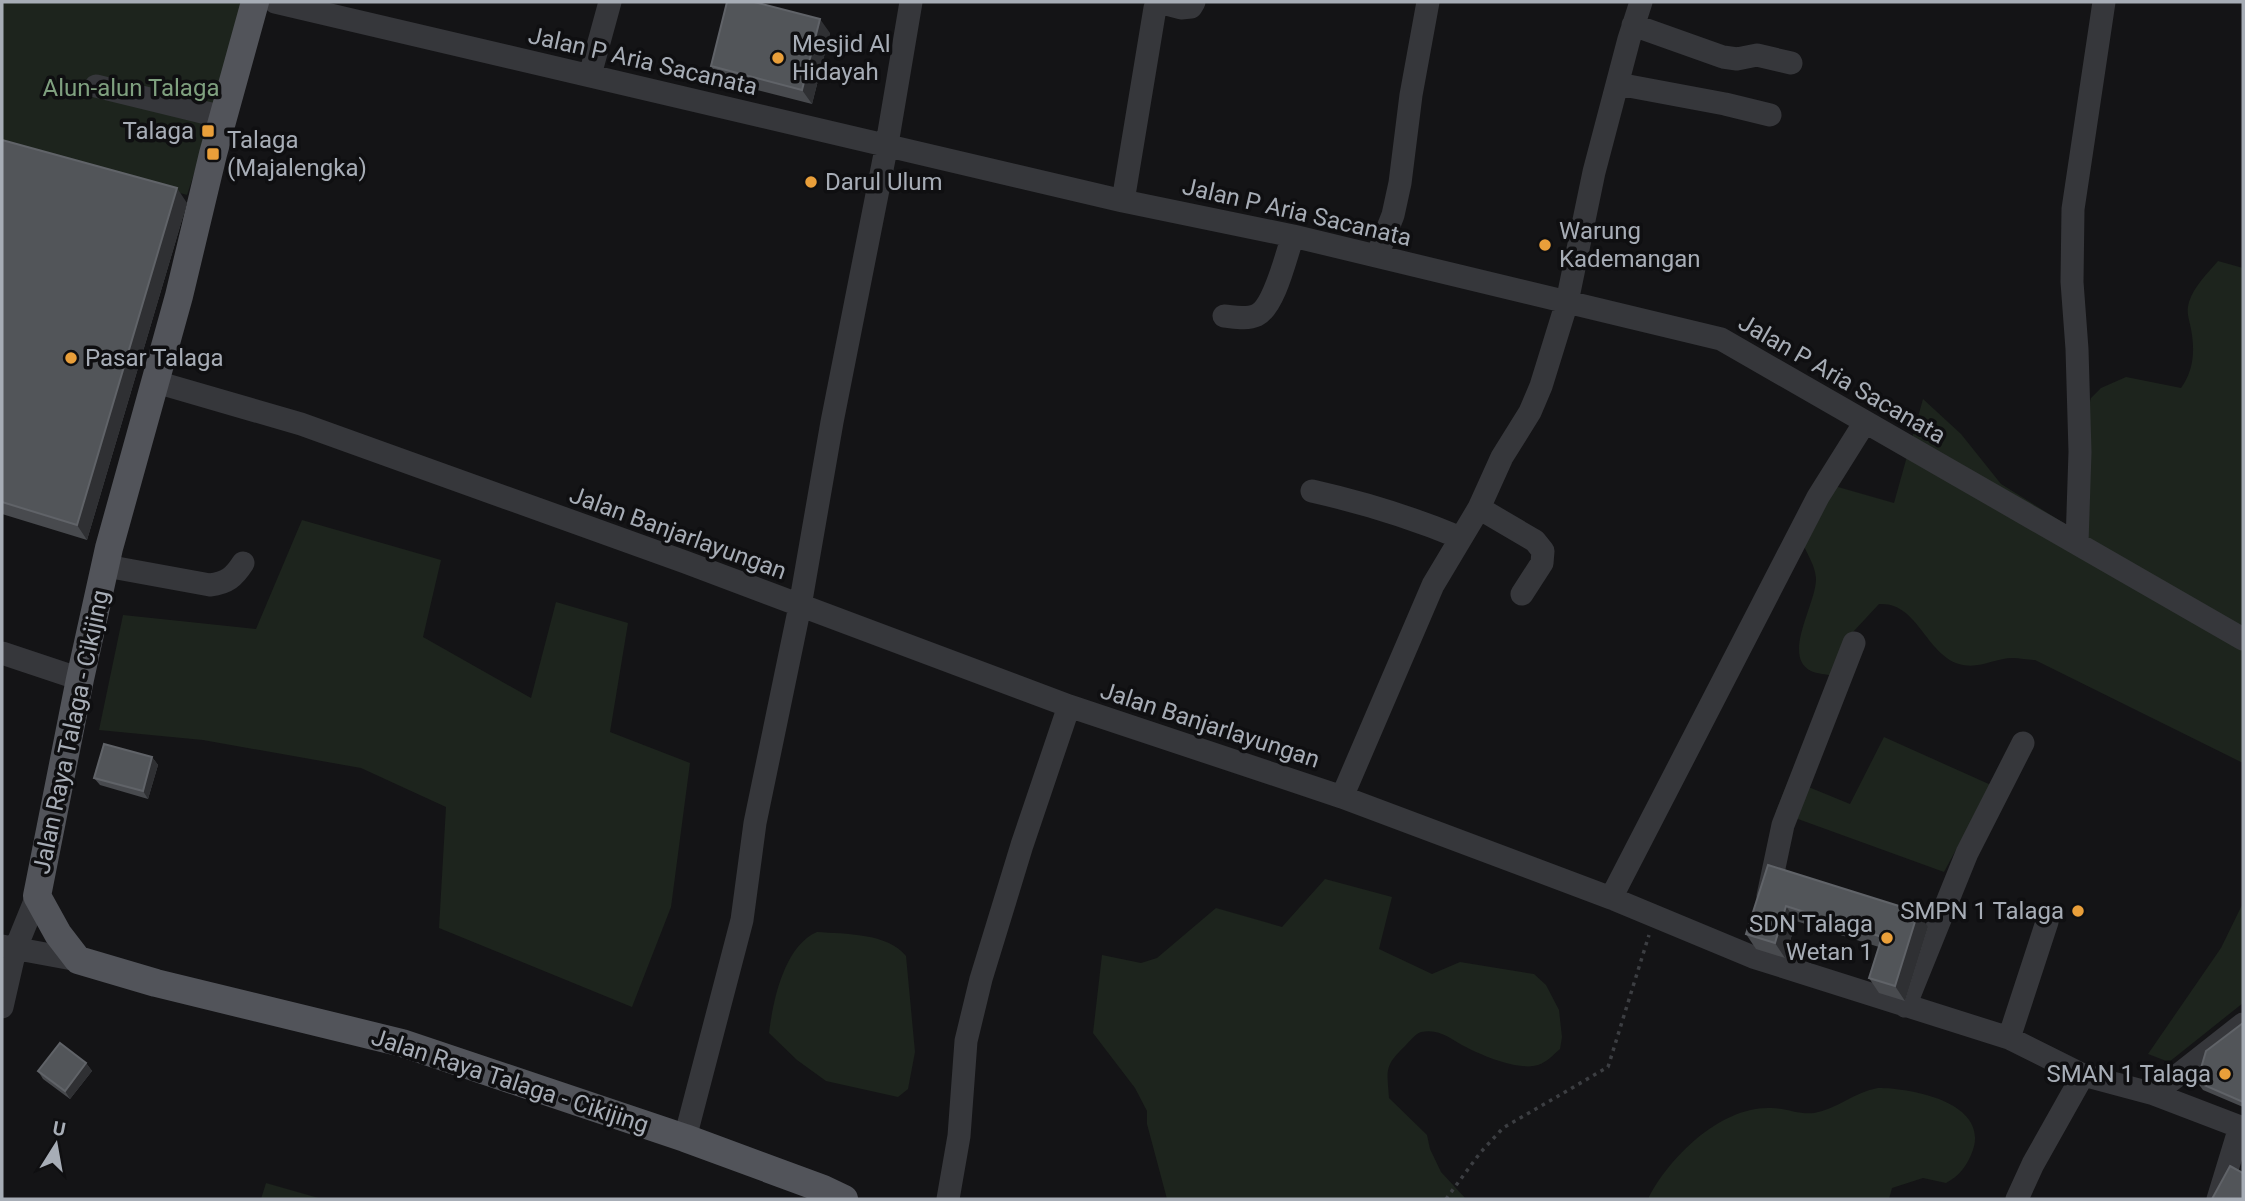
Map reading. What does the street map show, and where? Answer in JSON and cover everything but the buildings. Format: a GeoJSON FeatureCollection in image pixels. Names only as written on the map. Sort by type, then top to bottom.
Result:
{"type":"FeatureCollection","features":[{"type":"Feature","properties":{"kind":"main road","name":"Jalan Raya Talaga - Cikijing"},"geometry":{"type":"LineString","coordinates":[[255,2],[106,566],[80,679],[37,896],[58,934],[78,960],[156,983],[402,1043],[685,1138],[844,1199]]}},
{"type":"Feature","properties":{"kind":"street","name":"Jalan P Aria Sacanata"},"geometry":{"type":"LineString","coordinates":[[275,2],[1123,201],[1293,236],[1721,339],[2243,639]]}},
{"type":"Feature","properties":{"kind":"street"},"geometry":{"type":"LineString","coordinates":[[590,75],[610,2]]}},
{"type":"Feature","properties":{"kind":"street"},"geometry":{"type":"LineString","coordinates":[[685,1138],[742,920],[755,823],[800,606],[911,2]]}},
{"type":"Feature","properties":{"kind":"street"},"geometry":{"type":"LineString","coordinates":[[1123,201],[1155,8],[1162,3],[1186,8],[1191,7],[1194,2]]}},
{"type":"Feature","properties":{"kind":"street"},"geometry":{"type":"LineString","coordinates":[[1377,256],[1400,183],[1411,95],[1427,2]]}},
{"type":"Feature","properties":{"kind":"street"},"geometry":{"type":"LineString","coordinates":[[1342,797],[1427,597],[1479,508],[1502,457],[1530,412],[1541,386],[1567,302],[1594,172],[1641,2]]}},
{"type":"Feature","properties":{"kind":"street"},"geometry":{"type":"LineString","coordinates":[[2077,543],[2080,452],[2072,282],[2073,209],[2104,2]]}},
{"type":"Feature","properties":{"kind":"street"},"geometry":{"type":"LineString","coordinates":[[1633,25],[1723,57],[1737,59],[1757,55],[1791,63]]}},
{"type":"Feature","properties":{"kind":"street"},"geometry":{"type":"LineString","coordinates":[[1618,84],[1770,115]]}},
{"type":"Feature","properties":{"kind":"street"},"geometry":{"type":"LineString","coordinates":[[96,86],[223,117]]}},
{"type":"Feature","properties":{"kind":"street"},"geometry":{"type":"LineString","coordinates":[[1224,316],[1247,318],[1259,314],[1274,292],[1293,236]]}},
{"type":"Feature","properties":{"kind":"street","name":"Jalan Banjarlayungan"},"geometry":{"type":"LineString","coordinates":[[156,382],[301,424],[1069,706],[1342,797],[1655,916],[1758,939],[1905,1006],[2009,1038],[2083,1075],[2154,1094],[2242,1128]]}},
{"type":"Feature","properties":{"kind":"street"},"geometry":{"type":"LineString","coordinates":[[1611,898],[1818,497],[1864,422]]}},
{"type":"Feature","properties":{"kind":"street"},"geometry":{"type":"LineString","coordinates":[[1312,491],[1411,517],[1461,538]]}},
{"type":"Feature","properties":{"kind":"street"},"geometry":{"type":"LineString","coordinates":[[1479,508],[1535,541],[1543,551],[1542,563],[1522,594]]}},
{"type":"Feature","properties":{"kind":"street"},"geometry":{"type":"LineString","coordinates":[[106,566],[210,585],[222,584],[234,577],[243,563]]}},
{"type":"Feature","properties":{"kind":"street"},"geometry":{"type":"LineString","coordinates":[[1758,939],[1783,825],[1854,643]]}},
{"type":"Feature","properties":{"kind":"street"},"geometry":{"type":"LineString","coordinates":[[2,653],[80,679]]}},
{"type":"Feature","properties":{"kind":"street"},"geometry":{"type":"LineString","coordinates":[[948,1199],[959,1136],[966,1041],[981,979],[1069,706]]}},
{"type":"Feature","properties":{"kind":"street"},"geometry":{"type":"LineString","coordinates":[[1905,1006],[1967,853],[2023,743]]}},
{"type":"Feature","properties":{"kind":"street"},"geometry":{"type":"LineString","coordinates":[[2,1007],[8,948],[37,896]]}},
{"type":"Feature","properties":{"kind":"street"},"geometry":{"type":"LineString","coordinates":[[2009,1038],[2047,922]]}},
{"type":"Feature","properties":{"kind":"street"},"geometry":{"type":"LineString","coordinates":[[8,948],[78,960]]}},
{"type":"Feature","properties":{"kind":"street"},"geometry":{"type":"LineString","coordinates":[[2154,1094],[2243,1024]]}},
{"type":"Feature","properties":{"kind":"street"},"geometry":{"type":"LineString","coordinates":[[2017,1199],[2033,1164],[2083,1075]]}},
{"type":"Feature","properties":{"kind":"street"},"geometry":{"type":"LineString","coordinates":[[2218,1199],[2242,1128]]}},
{"type":"Feature","properties":{"kind":"path"},"geometry":{"type":"LineString","coordinates":[[1446,1199],[1480,1153],[1503,1128],[1608,1068],[1655,916]]}},
{"type":"Feature","properties":{"kind":"green space","name":"Alun-alun Talaga"},"geometry":{"type":"Polygon","coordinates":[[[2,2],[251,2],[187,195],[2,141],[2,2]]]}},
{"type":"Feature","properties":{"kind":"green space"},"geometry":{"type":"Polygon","coordinates":[[[2218,261],[2243,268],[2243,763],[2035,660],[2013,658],[1973,666],[1959,664],[1947,658],[1912,619],[1892,605],[1879,604],[1853,632],[1848,657],[1833,676],[1813,672],[1803,664],[1799,654],[1800,642],[1816,578],[1802,542],[1817,481],[1894,503],[1923,399],[1961,434],[2001,484],[2083,535],[2084,423],[2091,398],[2101,388],[2126,377],[2181,388],[2189,374],[2193,352],[2189,302],[2198,285],[2218,261]]]}},
{"type":"Feature","properties":{"kind":"green space"},"geometry":{"type":"Polygon","coordinates":[[[302,520],[441,560],[423,637],[531,698],[556,602],[628,623],[610,732],[690,763],[671,907],[632,1007],[439,928],[446,807],[361,768],[203,740],[99,730],[123,615],[256,629],[302,520]]]}},
{"type":"Feature","properties":{"kind":"green space"},"geometry":{"type":"Polygon","coordinates":[[[1884,737],[1991,785],[1944,872],[1776,811],[1789,779],[1850,804],[1884,737]]]}},
{"type":"Feature","properties":{"kind":"green space"},"geometry":{"type":"Polygon","coordinates":[[[1325,879],[1392,897],[1379,949],[1432,974],[1460,962],[1534,974],[1546,985],[1559,1010],[1562,1037],[1560,1049],[1541,1064],[1521,1066],[1491,1058],[1445,1035],[1428,1031],[1417,1034],[1393,1059],[1388,1069],[1389,1098],[1427,1135],[1430,1149],[1441,1172],[1466,1199],[1167,1199],[1147,1124],[1147,1111],[1135,1088],[1093,1033],[1102,955],[1141,963],[1157,958],[1216,908],[1282,927],[1325,879]]]}},
{"type":"Feature","properties":{"kind":"green space"},"geometry":{"type":"Polygon","coordinates":[[[2243,903],[2243,1003],[2169,1062],[2148,1054],[2221,948],[2243,903]]]}},
{"type":"Feature","properties":{"kind":"green space"},"geometry":{"type":"Polygon","coordinates":[[[817,932],[853,934],[877,939],[898,948],[906,956],[915,1052],[908,1089],[898,1097],[826,1081],[797,1060],[769,1033],[777,991],[788,962],[796,949],[817,932]]]}},
{"type":"Feature","properties":{"kind":"green space"},"geometry":{"type":"Polygon","coordinates":[[[1878,1088],[1911,1091],[1947,1102],[1961,1111],[1971,1123],[1975,1137],[1971,1155],[1958,1174],[1946,1183],[1923,1178],[1892,1188],[1889,1199],[1648,1199],[1657,1183],[1683,1151],[1716,1125],[1734,1115],[1771,1108],[1814,1113],[1878,1088]]]}},
{"type":"Feature","properties":{"kind":"green space"},"geometry":{"type":"Polygon","coordinates":[[[266,1183],[322,1199],[261,1199],[266,1183]]]}},
{"type":"Feature","properties":{"kind":"place","name":"Mesjid Al Hidayah"},"geometry":{"type":"Point","coordinates":[778,58]}},
{"type":"Feature","properties":{"kind":"place","name":"Talaga"},"geometry":{"type":"Point","coordinates":[208,131]}},
{"type":"Feature","properties":{"kind":"place","name":"Talaga (Majalengka)"},"geometry":{"type":"Point","coordinates":[213,154]}},
{"type":"Feature","properties":{"kind":"place","name":"Darul Ulum"},"geometry":{"type":"Point","coordinates":[811,182]}},
{"type":"Feature","properties":{"kind":"place","name":"Warung Kademangan"},"geometry":{"type":"Point","coordinates":[1545,245]}},
{"type":"Feature","properties":{"kind":"place","name":"Pasar Talaga"},"geometry":{"type":"Point","coordinates":[71,358]}},
{"type":"Feature","properties":{"kind":"place","name":"SMPN 1 Talaga"},"geometry":{"type":"Point","coordinates":[2078,911]}},
{"type":"Feature","properties":{"kind":"place","name":"SDN Talaga Wetan 1"},"geometry":{"type":"Point","coordinates":[1887,938]}},
{"type":"Feature","properties":{"kind":"place","name":"SMAN 1 Talaga"},"geometry":{"type":"Point","coordinates":[2225,1074]}}]}
